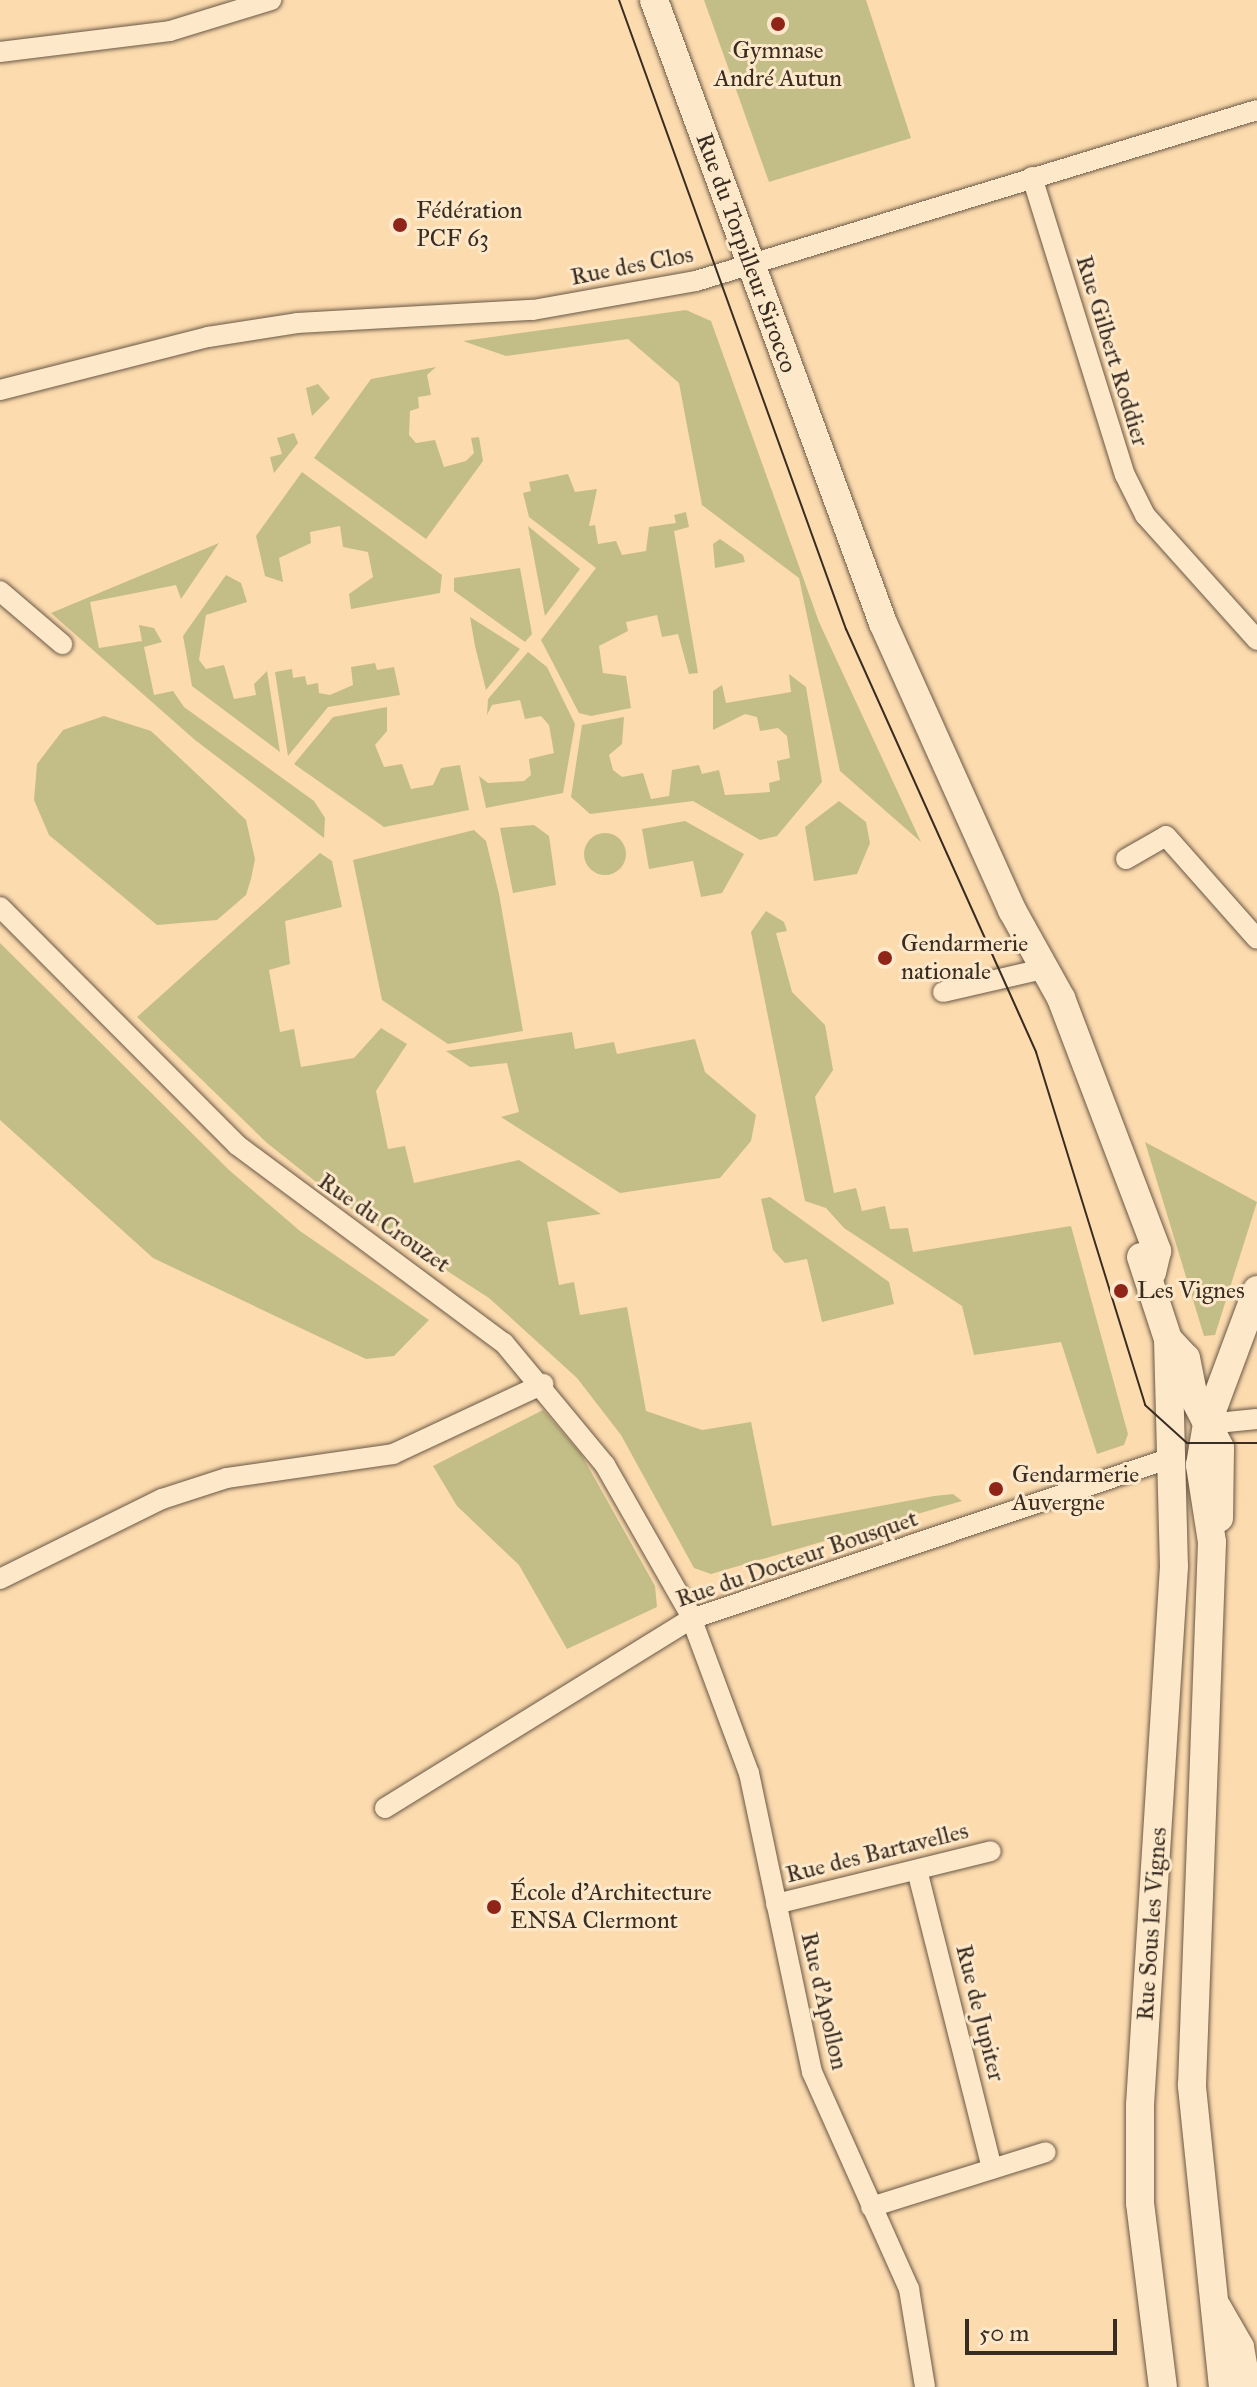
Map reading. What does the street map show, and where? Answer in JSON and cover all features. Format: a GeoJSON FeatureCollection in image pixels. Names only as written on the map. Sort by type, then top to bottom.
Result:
{"type":"FeatureCollection","features":[{"type":"Feature","properties":{"kind":"street"},"geometry":{"type":"LineString","coordinates":[[0,52],[170,31],[271,0]]}},
{"type":"Feature","properties":{"kind":"street","name":"Rue du Torpilleur Sirocco"},"geometry":{"type":"LineString","coordinates":[[654,0],[758,260]]}},
{"type":"Feature","properties":{"kind":"street","name":"Rue du Torpilleur Sirocco"},"geometry":{"type":"LineString","coordinates":[[670,0],[839,506],[909,684],[1007,889],[1016,919],[1042,959],[1157,1251],[1152,1272],[1207,1424]]}},
{"type":"Feature","properties":{"kind":"street","name":"Rue des Clos"},"geometry":{"type":"LineString","coordinates":[[0,390],[208,337],[297,323],[589,303],[758,260],[1257,110]]}},
{"type":"Feature","properties":{"kind":"street","name":"Rue Gilbert Roddier"},"geometry":{"type":"LineString","coordinates":[[1032,177],[1104,425],[1125,475],[1145,515],[1257,640]]}},
{"type":"Feature","properties":{"kind":"street"},"geometry":{"type":"LineString","coordinates":[[0,591],[62,644]]}},
{"type":"Feature","properties":{"kind":"street"},"geometry":{"type":"LineString","coordinates":[[1126,859],[1166,836],[1257,939]]}},
{"type":"Feature","properties":{"kind":"street","name":"Rue du Crouzet"},"geometry":{"type":"LineString","coordinates":[[0,907],[237,1145],[455,1305],[543,1384],[613,1476],[691,1619]]}},
{"type":"Feature","properties":{"kind":"street"},"geometry":{"type":"LineString","coordinates":[[943,992],[1042,959]]}},
{"type":"Feature","properties":{"kind":"street","name":"Rue Sous les Vignes"},"geometry":{"type":"LineString","coordinates":[[1223,2387],[1212,2301],[1191,2045],[1212,1542],[1200,1465],[1207,1424],[1257,1290]]}},
{"type":"Feature","properties":{"kind":"street"},"geometry":{"type":"LineString","coordinates":[[1177,1348],[1221,1360],[1234,1349]]}},
{"type":"Feature","properties":{"kind":"street","name":"Rue du Torpilleur Sirocco"},"geometry":{"type":"LineString","coordinates":[[1168,1459],[1177,1348]]}},
{"type":"Feature","properties":{"kind":"street"},"geometry":{"type":"LineString","coordinates":[[0,1579],[162,1499],[227,1478],[393,1454],[543,1384]]}},
{"type":"Feature","properties":{"kind":"street"},"geometry":{"type":"LineString","coordinates":[[1207,1424],[1257,1419]]}},
{"type":"Feature","properties":{"kind":"street","name":"Rue Sous les Vignes"},"geometry":{"type":"LineString","coordinates":[[1163,2387],[1140,2203],[1140,2105],[1172,1653],[1168,1459],[1207,1424]]}},
{"type":"Feature","properties":{"kind":"street","name":"Rue Sous les Vignes"},"geometry":{"type":"LineString","coordinates":[[1168,1459],[1186,1479],[1212,1542]]}},
{"type":"Feature","properties":{"kind":"street","name":"Rue du Docteur Bousquet"},"geometry":{"type":"LineString","coordinates":[[385,1808],[691,1619],[1168,1459]]}},
{"type":"Feature","properties":{"kind":"street","name":"Rue d'Apollon"},"geometry":{"type":"LineString","coordinates":[[691,1619],[759,1805],[776,1904],[812,2072],[909,2289],[925,2387]]}},
{"type":"Feature","properties":{"kind":"street","name":"Rue des Bartavelles"},"geometry":{"type":"LineString","coordinates":[[776,1904],[991,1851]]}},
{"type":"Feature","properties":{"kind":"street","name":"Rue de Jupiter"},"geometry":{"type":"LineString","coordinates":[[917,1870],[992,2169]]}},
{"type":"Feature","properties":{"kind":"street"},"geometry":{"type":"LineString","coordinates":[[871,2207],[1046,2152]]}},
{"type":"Feature","properties":{"kind":"street"},"geometry":{"type":"LineString","coordinates":[[1212,2301],[1240,2347],[1247,2387]]}},
{"type":"Feature","properties":{"kind":"shaded area"},"geometry":{"type":"Polygon","coordinates":[[[704,0],[866,0],[911,138],[769,182],[704,0]]]}},
{"type":"Feature","properties":{"kind":"shaded area"},"geometry":{"type":"Polygon","coordinates":[[[686,310],[711,321],[819,622],[921,842],[840,771],[799,578],[702,505],[679,383],[628,339],[506,356],[463,341],[686,310]]]}},
{"type":"Feature","properties":{"kind":"shaded area"},"geometry":{"type":"Polygon","coordinates":[[[436,367],[427,375],[431,395],[418,397],[419,408],[410,411],[409,435],[416,443],[435,440],[444,467],[466,461],[474,453],[471,438],[479,437],[483,461],[426,539],[314,458],[371,379],[436,367]]]}},
{"type":"Feature","properties":{"kind":"shaded area"},"geometry":{"type":"Polygon","coordinates":[[[318,384],[330,398],[312,416],[306,388],[318,384]]]}},
{"type":"Feature","properties":{"kind":"shaded area"},"geometry":{"type":"Polygon","coordinates":[[[294,433],[298,443],[274,473],[270,457],[282,454],[277,438],[294,433]]]}},
{"type":"Feature","properties":{"kind":"shaded area"},"geometry":{"type":"Polygon","coordinates":[[[302,472],[442,575],[440,593],[351,609],[349,594],[373,577],[368,552],[343,547],[340,526],[310,532],[311,543],[279,558],[283,582],[265,576],[256,536],[302,472]]]}},
{"type":"Feature","properties":{"kind":"shaded area"},"geometry":{"type":"Polygon","coordinates":[[[568,474],[575,492],[597,489],[589,526],[595,525],[598,544],[616,541],[622,555],[646,551],[649,527],[676,523],[674,515],[686,512],[689,527],[674,531],[698,673],[689,674],[678,634],[662,637],[657,615],[626,622],[628,631],[599,646],[603,673],[626,676],[631,708],[591,716],[579,713],[541,640],[596,568],[529,517],[523,493],[531,491],[529,482],[568,474]]]}},
{"type":"Feature","properties":{"kind":"shaded area"},"geometry":{"type":"Polygon","coordinates":[[[528,526],[580,569],[545,616],[528,526]]]}},
{"type":"Feature","properties":{"kind":"shaded area"},"geometry":{"type":"Polygon","coordinates":[[[720,539],[743,555],[745,562],[715,568],[713,544],[720,539]]]}},
{"type":"Feature","properties":{"kind":"shaded area"},"geometry":{"type":"Polygon","coordinates":[[[219,543],[181,599],[176,585],[90,602],[99,648],[142,641],[139,625],[154,628],[162,642],[144,647],[154,695],[173,691],[184,707],[314,801],[325,818],[324,838],[195,740],[51,613],[219,543]]]}},
{"type":"Feature","properties":{"kind":"shaded area"},"geometry":{"type":"Polygon","coordinates":[[[520,568],[532,634],[525,642],[454,591],[454,578],[520,568]]]}},
{"type":"Feature","properties":{"kind":"shaded area"},"geometry":{"type":"Polygon","coordinates":[[[226,575],[241,583],[247,602],[206,615],[199,660],[206,669],[224,665],[234,699],[256,695],[254,684],[267,671],[280,752],[192,686],[183,636],[226,575]]]}},
{"type":"Feature","properties":{"kind":"shaded area"},"geometry":{"type":"Polygon","coordinates":[[[470,617],[520,649],[486,690],[475,646],[470,617]]]}},
{"type":"Feature","properties":{"kind":"shaded area"},"geometry":{"type":"Polygon","coordinates":[[[528,652],[547,667],[575,724],[563,793],[486,808],[479,776],[488,783],[524,781],[531,775],[529,759],[554,753],[549,725],[541,716],[525,719],[520,700],[492,705],[487,715],[488,699],[528,652]]]}},
{"type":"Feature","properties":{"kind":"shaded area"},"geometry":{"type":"Polygon","coordinates":[[[375,663],[377,670],[394,667],[400,695],[328,707],[288,756],[275,672],[292,669],[293,678],[305,676],[307,685],[318,683],[319,693],[330,695],[353,685],[351,667],[375,663]]]}},
{"type":"Feature","properties":{"kind":"shaded area"},"geometry":{"type":"Polygon","coordinates":[[[789,674],[806,687],[822,782],[777,836],[760,840],[693,801],[590,814],[571,797],[582,725],[624,717],[622,744],[609,755],[613,770],[622,777],[643,773],[651,799],[669,796],[672,770],[699,765],[702,774],[719,770],[725,795],[770,792],[769,783],[780,780],[777,761],[790,758],[787,736],[778,728],[760,731],[757,717],[745,714],[713,730],[713,691],[722,685],[726,703],[791,692],[789,674]]]}},
{"type":"Feature","properties":{"kind":"shaded area"},"geometry":{"type":"Polygon","coordinates":[[[387,707],[387,731],[375,745],[384,767],[402,764],[411,789],[433,785],[441,768],[460,765],[469,810],[384,827],[294,764],[333,717],[387,707]]]}},
{"type":"Feature","properties":{"kind":"shaded area"},"geometry":{"type":"Polygon","coordinates":[[[104,716],[151,731],[246,820],[255,859],[251,879],[246,895],[217,920],[157,925],[49,835],[34,800],[37,764],[63,730],[104,716]]]}},
{"type":"Feature","properties":{"kind":"shaded area"},"geometry":{"type":"Polygon","coordinates":[[[839,801],[866,822],[870,843],[857,874],[814,881],[805,827],[839,801]]]}},
{"type":"Feature","properties":{"kind":"shaded area"},"geometry":{"type":"Polygon","coordinates":[[[685,821],[744,854],[722,893],[701,897],[693,861],[649,869],[642,829],[685,821]]]}},
{"type":"Feature","properties":{"kind":"shaded area"},"geometry":{"type":"Polygon","coordinates":[[[534,825],[549,836],[556,885],[513,893],[500,828],[534,825]]]}},
{"type":"Feature","properties":{"kind":"shaded area"},"geometry":{"type":"Polygon","coordinates":[[[474,830],[486,841],[499,894],[523,1031],[448,1044],[382,1000],[353,860],[474,830]]]}},
{"type":"Feature","properties":{"kind":"shaded area"},"geometry":{"type":"Polygon","coordinates":[[[605,833],[620,839],[626,854],[620,869],[605,875],[590,869],[584,854],[590,839],[605,833]]]}},
{"type":"Feature","properties":{"kind":"shaded area"},"geometry":{"type":"Polygon","coordinates":[[[320,853],[332,861],[342,907],[285,921],[290,964],[269,970],[280,1032],[294,1029],[301,1067],[354,1058],[381,1028],[407,1044],[376,1091],[388,1149],[405,1146],[414,1183],[519,1160],[601,1214],[547,1222],[559,1285],[574,1282],[580,1315],[627,1307],[646,1411],[702,1430],[751,1422],[772,1526],[934,1496],[953,1494],[962,1501],[711,1574],[694,1568],[621,1435],[577,1378],[489,1298],[345,1205],[267,1143],[137,1017],[320,853]]]}},
{"type":"Feature","properties":{"kind":"shaded area"},"geometry":{"type":"Polygon","coordinates":[[[766,911],[784,922],[787,931],[776,933],[792,992],[825,1025],[833,1070],[815,1097],[834,1193],[856,1188],[862,1211],[885,1206],[890,1229],[908,1228],[913,1252],[1071,1226],[1128,1434],[1124,1445],[1097,1454],[1061,1342],[974,1355],[962,1306],[844,1228],[826,1208],[805,1201],[751,932],[766,911]]]}},
{"type":"Feature","properties":{"kind":"shaded area"},"geometry":{"type":"Polygon","coordinates":[[[0,943],[229,1170],[300,1231],[429,1320],[394,1356],[366,1359],[153,1258],[0,1120],[0,943]]]}},
{"type":"Feature","properties":{"kind":"shaded area"},"geometry":{"type":"Polygon","coordinates":[[[572,1032],[575,1049],[614,1042],[617,1054],[695,1039],[705,1072],[756,1115],[751,1141],[720,1178],[620,1193],[501,1117],[519,1112],[507,1063],[470,1067],[446,1051],[572,1032]]]}},
{"type":"Feature","properties":{"kind":"shaded area"},"geometry":{"type":"Polygon","coordinates":[[[1145,1142],[1257,1202],[1215,1335],[1204,1336],[1145,1142]]]}},
{"type":"Feature","properties":{"kind":"shaded area"},"geometry":{"type":"Polygon","coordinates":[[[770,1197],[889,1282],[894,1304],[822,1322],[807,1259],[785,1263],[773,1250],[761,1199],[770,1197]]]}},
{"type":"Feature","properties":{"kind":"shaded area"},"geometry":{"type":"Polygon","coordinates":[[[543,1410],[581,1454],[655,1586],[657,1607],[567,1649],[519,1565],[457,1506],[433,1466],[543,1410]]]}},
{"type":"Feature","properties":{"kind":"tram line"},"geometry":{"type":"LineString","coordinates":[[619,0],[846,629],[1036,1052],[1145,1405],[1187,1443],[1257,1443]]}},
{"type":"Feature","properties":{"kind":"place","name":"Gymnase André Autun"},"geometry":{"type":"Point","coordinates":[778,24]}},
{"type":"Feature","properties":{"kind":"place","name":"Fédération PCF 63"},"geometry":{"type":"Point","coordinates":[400,225]}},
{"type":"Feature","properties":{"kind":"place","name":"Gendarmerie nationale"},"geometry":{"type":"Point","coordinates":[885,958]}},
{"type":"Feature","properties":{"kind":"place","name":"Les Vignes"},"geometry":{"type":"Point","coordinates":[1121,1291]}},
{"type":"Feature","properties":{"kind":"place","name":"Gendarmerie Auvergne"},"geometry":{"type":"Point","coordinates":[996,1489]}},
{"type":"Feature","properties":{"kind":"place","name":"École d'Architecture ENSA Clermont"},"geometry":{"type":"Point","coordinates":[494,1907]}}]}
